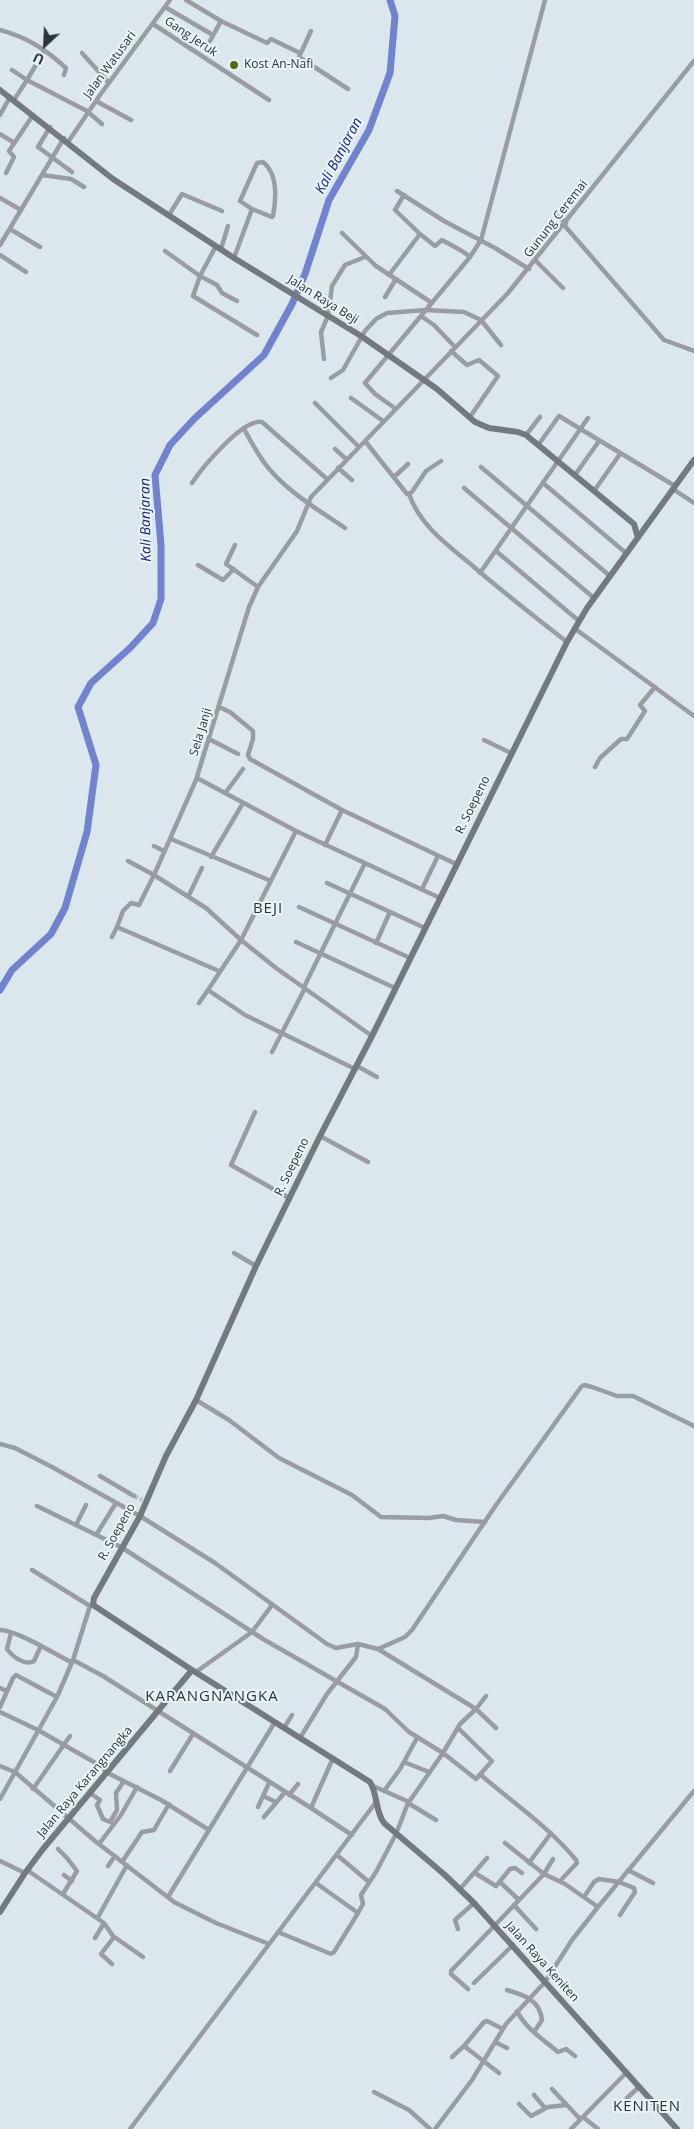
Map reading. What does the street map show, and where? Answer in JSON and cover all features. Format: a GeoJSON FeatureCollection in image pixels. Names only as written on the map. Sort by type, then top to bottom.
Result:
{"type":"FeatureCollection","features":[{"type":"Feature","properties":{"kind":"street","name":"Jalan Watusari"},"geometry":{"type":"LineString","coordinates":[[0,245],[2,236],[10,229],[53,157],[88,113],[170,0]]}},
{"type":"Feature","properties":{"kind":"street"},"geometry":{"type":"LineString","coordinates":[[186,0],[221,21],[264,42],[268,42],[271,39],[300,53]]}},
{"type":"Feature","properties":{"kind":"street"},"geometry":{"type":"LineString","coordinates":[[396,409],[365,385],[470,257],[481,240],[546,0]]}},
{"type":"Feature","properties":{"kind":"street"},"geometry":{"type":"LineString","coordinates":[[165,7],[213,34]]}},
{"type":"Feature","properties":{"kind":"street"},"geometry":{"type":"LineString","coordinates":[[210,41],[221,21]]}},
{"type":"Feature","properties":{"kind":"street","name":"Gang Jeruk"},"geometry":{"type":"LineString","coordinates":[[153,24],[269,100]]}},
{"type":"Feature","properties":{"kind":"street"},"geometry":{"type":"LineString","coordinates":[[0,30],[25,37],[35,43],[66,68],[64,75]]}},
{"type":"Feature","properties":{"kind":"street"},"geometry":{"type":"LineString","coordinates":[[311,31],[300,53],[300,58],[348,89]]}},
{"type":"Feature","properties":{"kind":"street"},"geometry":{"type":"LineString","coordinates":[[0,115],[27,80],[44,51]]}},
{"type":"Feature","properties":{"kind":"street"},"geometry":{"type":"LineString","coordinates":[[82,53],[108,83]]}},
{"type":"Feature","properties":{"kind":"street","name":"Gunung Ceremai"},"geometry":{"type":"LineString","coordinates":[[423,379],[536,261],[694,61]]}},
{"type":"Feature","properties":{"kind":"street"},"geometry":{"type":"LineString","coordinates":[[12,70],[88,113],[102,124]]}},
{"type":"Feature","properties":{"kind":"street","name":"Jalan Raya Beji"},"geometry":{"type":"LineString","coordinates":[[0,90],[114,179],[278,286],[361,336],[437,388],[470,417],[489,428],[526,434],[634,524]]}},
{"type":"Feature","properties":{"kind":"street"},"geometry":{"type":"LineString","coordinates":[[96,101],[131,120]]}},
{"type":"Feature","properties":{"kind":"street"},"geometry":{"type":"LineString","coordinates":[[6,173],[14,158],[8,151],[33,115]]}},
{"type":"Feature","properties":{"kind":"street"},"geometry":{"type":"LineString","coordinates":[[50,128],[38,147],[72,172]]}},
{"type":"Feature","properties":{"kind":"street"},"geometry":{"type":"LineString","coordinates":[[0,134],[14,142]]}},
{"type":"Feature","properties":{"kind":"street"},"geometry":{"type":"LineString","coordinates":[[263,162],[267,165],[276,191],[274,216],[272,217],[252,209],[240,201],[250,182],[255,166],[257,163],[263,162]]}},
{"type":"Feature","properties":{"kind":"street"},"geometry":{"type":"LineString","coordinates":[[42,175],[71,179],[84,187]]}},
{"type":"Feature","properties":{"kind":"street"},"geometry":{"type":"LineString","coordinates":[[397,191],[444,221],[481,240],[529,269]]}},
{"type":"Feature","properties":{"kind":"street"},"geometry":{"type":"LineString","coordinates":[[169,215],[182,194],[222,211]]}},
{"type":"Feature","properties":{"kind":"street"},"geometry":{"type":"LineString","coordinates":[[404,195],[395,210],[420,234],[435,246],[442,240],[455,248],[460,248],[470,257]]}},
{"type":"Feature","properties":{"kind":"street"},"geometry":{"type":"LineString","coordinates":[[0,198],[21,210]]}},
{"type":"Feature","properties":{"kind":"street"},"geometry":{"type":"LineString","coordinates":[[234,258],[252,209]]}},
{"type":"Feature","properties":{"kind":"street"},"geometry":{"type":"LineString","coordinates":[[557,216],[664,340],[694,351]]}},
{"type":"Feature","properties":{"kind":"street"},"geometry":{"type":"LineString","coordinates":[[228,226],[219,247],[200,276],[193,296],[257,335]]}},
{"type":"Feature","properties":{"kind":"street"},"geometry":{"type":"LineString","coordinates":[[10,229],[40,247]]}},
{"type":"Feature","properties":{"kind":"street"},"geometry":{"type":"LineString","coordinates":[[342,234],[365,257],[432,303]]}},
{"type":"Feature","properties":{"kind":"street"},"geometry":{"type":"LineString","coordinates":[[389,275],[420,234]]}},
{"type":"Feature","properties":{"kind":"street"},"geometry":{"type":"LineString","coordinates":[[165,251],[200,276],[217,285],[222,293],[236,301]]}},
{"type":"Feature","properties":{"kind":"street"},"geometry":{"type":"LineString","coordinates":[[0,255],[26,272]]}},
{"type":"Feature","properties":{"kind":"street"},"geometry":{"type":"LineString","coordinates":[[324,358],[321,332],[328,316],[330,291],[345,265],[365,257]]}},
{"type":"Feature","properties":{"kind":"street"},"geometry":{"type":"LineString","coordinates":[[536,261],[563,288]]}},
{"type":"Feature","properties":{"kind":"street"},"geometry":{"type":"LineString","coordinates":[[385,297],[396,279]]}},
{"type":"Feature","properties":{"kind":"street"},"geometry":{"type":"LineString","coordinates":[[331,378],[343,370],[361,336],[382,315],[455,310],[481,320],[501,345]]}},
{"type":"Feature","properties":{"kind":"street"},"geometry":{"type":"LineString","coordinates":[[424,312],[455,347]]}},
{"type":"Feature","properties":{"kind":"street"},"geometry":{"type":"LineString","coordinates":[[451,351],[468,365],[478,360],[498,376],[470,417]]}},
{"type":"Feature","properties":{"kind":"street","name":"Sela Janji"},"geometry":{"type":"LineString","coordinates":[[116,927],[124,908],[131,903],[139,905],[171,839],[197,778],[243,622],[258,588],[293,539],[308,502],[327,479],[423,379]]}},
{"type":"Feature","properties":{"kind":"street"},"geometry":{"type":"LineString","coordinates":[[352,398],[383,421]]}},
{"type":"Feature","properties":{"kind":"street"},"geometry":{"type":"LineString","coordinates":[[315,403],[359,447]]}},
{"type":"Feature","properties":{"kind":"street"},"geometry":{"type":"LineString","coordinates":[[539,444],[558,416],[674,487],[694,503]]}},
{"type":"Feature","properties":{"kind":"street"},"geometry":{"type":"LineString","coordinates":[[526,434],[540,417]]}},
{"type":"Feature","properties":{"kind":"street"},"geometry":{"type":"LineString","coordinates":[[480,573],[588,418]]}},
{"type":"Feature","properties":{"kind":"street"},"geometry":{"type":"LineString","coordinates":[[192,483],[220,449],[244,429],[259,422],[262,422],[327,479]]}},
{"type":"Feature","properties":{"kind":"street"},"geometry":{"type":"LineString","coordinates":[[244,429],[258,454],[273,474],[345,528]]}},
{"type":"Feature","properties":{"kind":"street"},"geometry":{"type":"LineString","coordinates":[[365,441],[404,491],[409,494],[412,504],[426,524],[450,549],[567,642]]}},
{"type":"Feature","properties":{"kind":"street"},"geometry":{"type":"LineString","coordinates":[[575,475],[598,441]]}},
{"type":"Feature","properties":{"kind":"street"},"geometry":{"type":"LineString","coordinates":[[335,449],[346,460]]}},
{"type":"Feature","properties":{"kind":"street"},"geometry":{"type":"LineString","coordinates":[[594,491],[620,454]]}},
{"type":"Feature","properties":{"kind":"street","name":"R. Soepeno"},"geometry":{"type":"LineString","coordinates":[[91,1605],[140,1516],[144,1502],[196,1400],[256,1266],[289,1198],[372,1036],[574,628],[694,460]]}},
{"type":"Feature","properties":{"kind":"street"},"geometry":{"type":"LineString","coordinates":[[409,494],[426,471],[441,461]]}},
{"type":"Feature","properties":{"kind":"street"},"geometry":{"type":"LineString","coordinates":[[394,477],[408,464]]}},
{"type":"Feature","properties":{"kind":"street"},"geometry":{"type":"LineString","coordinates":[[481,467],[610,576]]}},
{"type":"Feature","properties":{"kind":"street"},"geometry":{"type":"LineString","coordinates":[[338,468],[352,480]]}},
{"type":"Feature","properties":{"kind":"street"},"geometry":{"type":"LineString","coordinates":[[543,483],[626,553]]}},
{"type":"Feature","properties":{"kind":"street"},"geometry":{"type":"LineString","coordinates":[[464,488],[594,598]]}},
{"type":"Feature","properties":{"kind":"street"},"geometry":{"type":"LineString","coordinates":[[638,538],[634,524],[649,522]]}},
{"type":"Feature","properties":{"kind":"street"},"geometry":{"type":"LineString","coordinates":[[235,545],[226,564],[234,568],[258,588]]}},
{"type":"Feature","properties":{"kind":"street"},"geometry":{"type":"LineString","coordinates":[[496,551],[579,620]]}},
{"type":"Feature","properties":{"kind":"street"},"geometry":{"type":"LineString","coordinates":[[198,565],[223,580],[234,568]]}},
{"type":"Feature","properties":{"kind":"street"},"geometry":{"type":"LineString","coordinates":[[574,628],[694,716]]}},
{"type":"Feature","properties":{"kind":"street"},"geometry":{"type":"LineString","coordinates":[[595,768],[600,758],[621,739],[627,739],[645,711],[640,705],[655,687]]}},
{"type":"Feature","properties":{"kind":"street"},"geometry":{"type":"LineString","coordinates":[[219,707],[230,712],[253,731],[254,739],[248,755],[250,759],[342,810],[456,864]]}},
{"type":"Feature","properties":{"kind":"street"},"geometry":{"type":"LineString","coordinates":[[209,739],[238,754]]}},
{"type":"Feature","properties":{"kind":"street"},"geometry":{"type":"LineString","coordinates":[[484,740],[511,753]]}},
{"type":"Feature","properties":{"kind":"street"},"geometry":{"type":"LineString","coordinates":[[226,792],[243,769]]}},
{"type":"Feature","properties":{"kind":"street"},"geometry":{"type":"LineString","coordinates":[[197,778],[296,831],[440,898]]}},
{"type":"Feature","properties":{"kind":"street"},"geometry":{"type":"LineString","coordinates":[[211,856],[244,803]]}},
{"type":"Feature","properties":{"kind":"street"},"geometry":{"type":"LineString","coordinates":[[325,845],[342,810]]}},
{"type":"Feature","properties":{"kind":"street"},"geometry":{"type":"LineString","coordinates":[[199,1003],[241,940],[296,831]]}},
{"type":"Feature","properties":{"kind":"street"},"geometry":{"type":"LineString","coordinates":[[171,839],[271,881]]}},
{"type":"Feature","properties":{"kind":"street"},"geometry":{"type":"LineString","coordinates":[[154,846],[164,851]]}},
{"type":"Feature","properties":{"kind":"street"},"geometry":{"type":"LineString","coordinates":[[422,889],[438,856]]}},
{"type":"Feature","properties":{"kind":"street"},"geometry":{"type":"LineString","coordinates":[[128,861],[189,895],[241,940],[372,1036]]}},
{"type":"Feature","properties":{"kind":"street"},"geometry":{"type":"LineString","coordinates":[[272,1052],[365,863]]}},
{"type":"Feature","properties":{"kind":"street"},"geometry":{"type":"LineString","coordinates":[[189,895],[202,868]]}},
{"type":"Feature","properties":{"kind":"street"},"geometry":{"type":"LineString","coordinates":[[327,883],[425,928]]}},
{"type":"Feature","properties":{"kind":"street"},"geometry":{"type":"LineString","coordinates":[[299,907],[410,958]]}},
{"type":"Feature","properties":{"kind":"street"},"geometry":{"type":"LineString","coordinates":[[376,942],[390,912]]}},
{"type":"Feature","properties":{"kind":"street"},"geometry":{"type":"LineString","coordinates":[[112,937],[116,927],[219,972]]}},
{"type":"Feature","properties":{"kind":"street"},"geometry":{"type":"LineString","coordinates":[[296,942],[395,988]]}},
{"type":"Feature","properties":{"kind":"street"},"geometry":{"type":"LineString","coordinates":[[208,990],[245,1015],[377,1077]]}},
{"type":"Feature","properties":{"kind":"street"},"geometry":{"type":"LineString","coordinates":[[255,1112],[231,1164],[289,1198]]}},
{"type":"Feature","properties":{"kind":"street"},"geometry":{"type":"LineString","coordinates":[[320,1136],[368,1162]]}},
{"type":"Feature","properties":{"kind":"street"},"geometry":{"type":"LineString","coordinates":[[234,1253],[256,1266]]}},
{"type":"Feature","properties":{"kind":"street"},"geometry":{"type":"LineString","coordinates":[[378,1649],[406,1637],[412,1630],[567,1404],[581,1387],[584,1385],[592,1387],[617,1396],[633,1396],[694,1426]]}},
{"type":"Feature","properties":{"kind":"street"},"geometry":{"type":"LineString","coordinates":[[196,1400],[229,1420],[279,1458],[352,1495],[381,1517],[429,1518],[443,1516],[456,1520],[485,1522]]}},
{"type":"Feature","properties":{"kind":"street"},"geometry":{"type":"LineString","coordinates":[[0,1444],[15,1448],[45,1463],[140,1516],[215,1563],[332,1646],[336,1648],[358,1644],[378,1649],[476,1709],[496,1728]]}},
{"type":"Feature","properties":{"kind":"street"},"geometry":{"type":"LineString","coordinates":[[100,1476],[134,1496]]}},
{"type":"Feature","properties":{"kind":"street"},"geometry":{"type":"LineString","coordinates":[[96,1535],[116,1503]]}},
{"type":"Feature","properties":{"kind":"street"},"geometry":{"type":"LineString","coordinates":[[76,1525],[86,1505]]}},
{"type":"Feature","properties":{"kind":"street"},"geometry":{"type":"LineString","coordinates":[[37,1506],[122,1547],[252,1632],[384,1709],[417,1738],[443,1753],[475,1779],[481,1775],[492,1761],[458,1728]]}},
{"type":"Feature","properties":{"kind":"street"},"geometry":{"type":"LineString","coordinates":[[32,1570],[91,1605],[370,1782],[381,1819]]}},
{"type":"Feature","properties":{"kind":"street"},"geometry":{"type":"LineString","coordinates":[[0,1798],[57,1697],[72,1661],[91,1605]]}},
{"type":"Feature","properties":{"kind":"street"},"geometry":{"type":"LineString","coordinates":[[194,1671],[252,1632],[272,1605]]}},
{"type":"Feature","properties":{"kind":"street"},"geometry":{"type":"LineString","coordinates":[[0,1630],[41,1646],[103,1676],[352,1835]]}},
{"type":"Feature","properties":{"kind":"street"},"geometry":{"type":"LineString","coordinates":[[11,1633],[7,1650],[26,1663],[34,1661],[41,1646]]}},
{"type":"Feature","properties":{"kind":"street"},"geometry":{"type":"LineString","coordinates":[[300,1738],[336,1682],[356,1657],[358,1644]]}},
{"type":"Feature","properties":{"kind":"street","name":"Jalan Raya Karangnangka"},"geometry":{"type":"LineString","coordinates":[[0,1912],[26,1872],[69,1817],[194,1671]]}},
{"type":"Feature","properties":{"kind":"street"},"geometry":{"type":"LineString","coordinates":[[0,1707],[16,1675],[57,1697]]}},
{"type":"Feature","properties":{"kind":"street"},"geometry":{"type":"LineString","coordinates":[[0,1688],[7,1691]]}},
{"type":"Feature","properties":{"kind":"street"},"geometry":{"type":"LineString","coordinates":[[278,1932],[331,1954],[334,1952],[363,1904],[361,1895],[396,1834],[408,1803],[458,1728],[486,1696]]}},
{"type":"Feature","properties":{"kind":"street"},"geometry":{"type":"LineString","coordinates":[[0,1712],[38,1730],[99,1765],[108,1773],[168,1804],[209,1830]]}},
{"type":"Feature","properties":{"kind":"street"},"geometry":{"type":"LineString","coordinates":[[284,1728],[292,1715]]}},
{"type":"Feature","properties":{"kind":"street"},"geometry":{"type":"LineString","coordinates":[[168,1898],[275,1722]]}},
{"type":"Feature","properties":{"kind":"street"},"geometry":{"type":"LineString","coordinates":[[170,1771],[194,1734]]}},
{"type":"Feature","properties":{"kind":"street"},"geometry":{"type":"LineString","coordinates":[[33,1789],[70,1736]]}},
{"type":"Feature","properties":{"kind":"street"},"geometry":{"type":"LineString","coordinates":[[384,1791],[404,1762],[417,1738]]}},
{"type":"Feature","properties":{"kind":"street"},"geometry":{"type":"LineString","coordinates":[[311,1808],[334,1758]]}},
{"type":"Feature","properties":{"kind":"street"},"geometry":{"type":"LineString","coordinates":[[404,1762],[429,1772]]}},
{"type":"Feature","properties":{"kind":"street"},"geometry":{"type":"LineString","coordinates":[[0,1766],[14,1772],[99,1844],[168,1898],[216,1923],[269,1944]]}},
{"type":"Feature","properties":{"kind":"street"},"geometry":{"type":"LineString","coordinates":[[481,1775],[551,1832],[577,1862],[560,1881]]}},
{"type":"Feature","properties":{"kind":"street"},"geometry":{"type":"LineString","coordinates":[[90,1793],[100,1799],[97,1805],[103,1819],[110,1822],[117,1810],[116,1793],[124,1781]]}},
{"type":"Feature","properties":{"kind":"street"},"geometry":{"type":"LineString","coordinates":[[258,1808],[269,1783]]}},
{"type":"Feature","properties":{"kind":"street"},"geometry":{"type":"LineString","coordinates":[[264,1817],[276,1802],[298,1784]]}},
{"type":"Feature","properties":{"kind":"street"},"geometry":{"type":"LineString","coordinates":[[372,1786],[408,1803],[436,1820]]}},
{"type":"Feature","properties":{"kind":"street"},"geometry":{"type":"LineString","coordinates":[[99,1844],[121,1815],[137,1787]]}},
{"type":"Feature","properties":{"kind":"street"},"geometry":{"type":"LineString","coordinates":[[435,2129],[472,2080],[503,2029],[545,1982],[572,1940],[694,1791]]}},
{"type":"Feature","properties":{"kind":"street"},"geometry":{"type":"LineString","coordinates":[[263,1796],[276,1802]]}},
{"type":"Feature","properties":{"kind":"street"},"geometry":{"type":"LineString","coordinates":[[130,2129],[376,1802]]}},
{"type":"Feature","properties":{"kind":"street"},"geometry":{"type":"LineString","coordinates":[[122,1862],[143,1830],[151,1832],[154,1830],[168,1804]]}},
{"type":"Feature","properties":{"kind":"street"},"geometry":{"type":"LineString","coordinates":[[370,1812],[381,1819]]}},
{"type":"Feature","properties":{"kind":"street","name":"Jalan Raya Keniten"},"geometry":{"type":"LineString","coordinates":[[381,1819],[474,1903],[677,2129]]}},
{"type":"Feature","properties":{"kind":"street"},"geometry":{"type":"LineString","coordinates":[[530,1863],[551,1832]]}},
{"type":"Feature","properties":{"kind":"street"},"geometry":{"type":"LineString","coordinates":[[505,1843],[544,1874],[560,1881],[598,1907]]}},
{"type":"Feature","properties":{"kind":"street"},"geometry":{"type":"LineString","coordinates":[[58,1850],[76,1867],[77,1872],[63,1894]]}},
{"type":"Feature","properties":{"kind":"street"},"geometry":{"type":"LineString","coordinates":[[337,1855],[369,1882]]}},
{"type":"Feature","properties":{"kind":"street"},"geometry":{"type":"LineString","coordinates":[[108,1866],[115,1856]]}},
{"type":"Feature","properties":{"kind":"street"},"geometry":{"type":"LineString","coordinates":[[460,1889],[487,1858]]}},
{"type":"Feature","properties":{"kind":"street"},"geometry":{"type":"LineString","coordinates":[[468,1989],[450,1973],[494,1924],[544,1874],[553,1858]]}},
{"type":"Feature","properties":{"kind":"street"},"geometry":{"type":"LineString","coordinates":[[0,1861],[26,1872],[98,1917],[114,1937],[143,1957]]}},
{"type":"Feature","properties":{"kind":"street"},"geometry":{"type":"LineString","coordinates":[[98,1917],[127,1865]]}},
{"type":"Feature","properties":{"kind":"street"},"geometry":{"type":"LineString","coordinates":[[475,1873],[495,1886],[510,1869],[515,1868],[522,1873]]}},
{"type":"Feature","properties":{"kind":"street"},"geometry":{"type":"LineString","coordinates":[[628,1870],[653,1883]]}},
{"type":"Feature","properties":{"kind":"street"},"geometry":{"type":"LineString","coordinates":[[64,1875],[72,1880]]}},
{"type":"Feature","properties":{"kind":"street"},"geometry":{"type":"LineString","coordinates":[[584,1897],[596,1880],[603,1879],[618,1882],[636,1890],[620,1916]]}},
{"type":"Feature","properties":{"kind":"street"},"geometry":{"type":"LineString","coordinates":[[500,1882],[519,1900]]}},
{"type":"Feature","properties":{"kind":"street"},"geometry":{"type":"LineString","coordinates":[[316,1883],[358,1913]]}},
{"type":"Feature","properties":{"kind":"street"},"geometry":{"type":"LineString","coordinates":[[458,1929],[455,1920],[474,1903]]}},
{"type":"Feature","properties":{"kind":"street"},"geometry":{"type":"LineString","coordinates":[[514,1905],[536,1929]]}},
{"type":"Feature","properties":{"kind":"street"},"geometry":{"type":"LineString","coordinates":[[95,1938],[104,1923]]}},
{"type":"Feature","properties":{"kind":"street"},"geometry":{"type":"LineString","coordinates":[[112,1964],[101,1954],[114,1937]]}},
{"type":"Feature","properties":{"kind":"street"},"geometry":{"type":"LineString","coordinates":[[474,1982],[513,1946]]}},
{"type":"Feature","properties":{"kind":"street"},"geometry":{"type":"LineString","coordinates":[[507,1990],[530,1998],[539,2008],[542,2017],[534,2032]]}},
{"type":"Feature","properties":{"kind":"street"},"geometry":{"type":"LineString","coordinates":[[518,2011],[520,2017],[534,2032],[558,2052],[566,2049],[575,2056]]}},
{"type":"Feature","properties":{"kind":"street"},"geometry":{"type":"LineString","coordinates":[[452,2057],[484,2022],[487,2021],[503,2029]]}},
{"type":"Feature","properties":{"kind":"street"},"geometry":{"type":"LineString","coordinates":[[496,2042],[507,2048]]}},
{"type":"Feature","properties":{"kind":"street"},"geometry":{"type":"LineString","coordinates":[[464,2046],[499,2073]]}},
{"type":"Feature","properties":{"kind":"street"},"geometry":{"type":"LineString","coordinates":[[571,2129],[626,2073]]}},
{"type":"Feature","properties":{"kind":"street"},"geometry":{"type":"LineString","coordinates":[[627,2098],[639,2087]]}},
{"type":"Feature","properties":{"kind":"street"},"geometry":{"type":"LineString","coordinates":[[552,2089],[566,2105],[598,2129]]}},
{"type":"Feature","properties":{"kind":"street"},"geometry":{"type":"LineString","coordinates":[[374,2092],[409,2110],[430,2129]]}},
{"type":"Feature","properties":{"kind":"street"},"geometry":{"type":"LineString","coordinates":[[534,2095],[545,2108]]}},
{"type":"Feature","properties":{"kind":"street"},"geometry":{"type":"LineString","coordinates":[[641,2108],[650,2100]]}},
{"type":"Feature","properties":{"kind":"street"},"geometry":{"type":"LineString","coordinates":[[519,2104],[531,2116],[545,2108],[566,2105]]}},
{"type":"Feature","properties":{"kind":"waterway","name":"Kali Banjaran"},"geometry":{"type":"LineString","coordinates":[[0,990],[12,970],[51,934],[65,908],[87,832],[96,765],[78,707],[91,683],[130,648],[153,623],[161,599],[161,545],[155,475],[170,445],[194,419],[264,355],[292,304],[305,274],[329,200],[369,130],[390,73],[395,16],[390,0]]}},
{"type":"Feature","properties":{"kind":"tunnel"},"geometry":{"type":"LineString","coordinates":[[134,1496],[142,1500]]}},
{"type":"Feature","properties":{"kind":"place","name":"Kost An-Nafi"},"geometry":{"type":"Point","coordinates":[234,65]}},
{"type":"Feature","properties":{"kind":"district","name":"BEJI"},"geometry":{"type":"Point","coordinates":[268,909]}},
{"type":"Feature","properties":{"kind":"district","name":"KARANGNANGKA"},"geometry":{"type":"Point","coordinates":[212,1697]}},
{"type":"Feature","properties":{"kind":"district","name":"KENITEN"},"geometry":{"type":"Point","coordinates":[647,2107]}}]}
